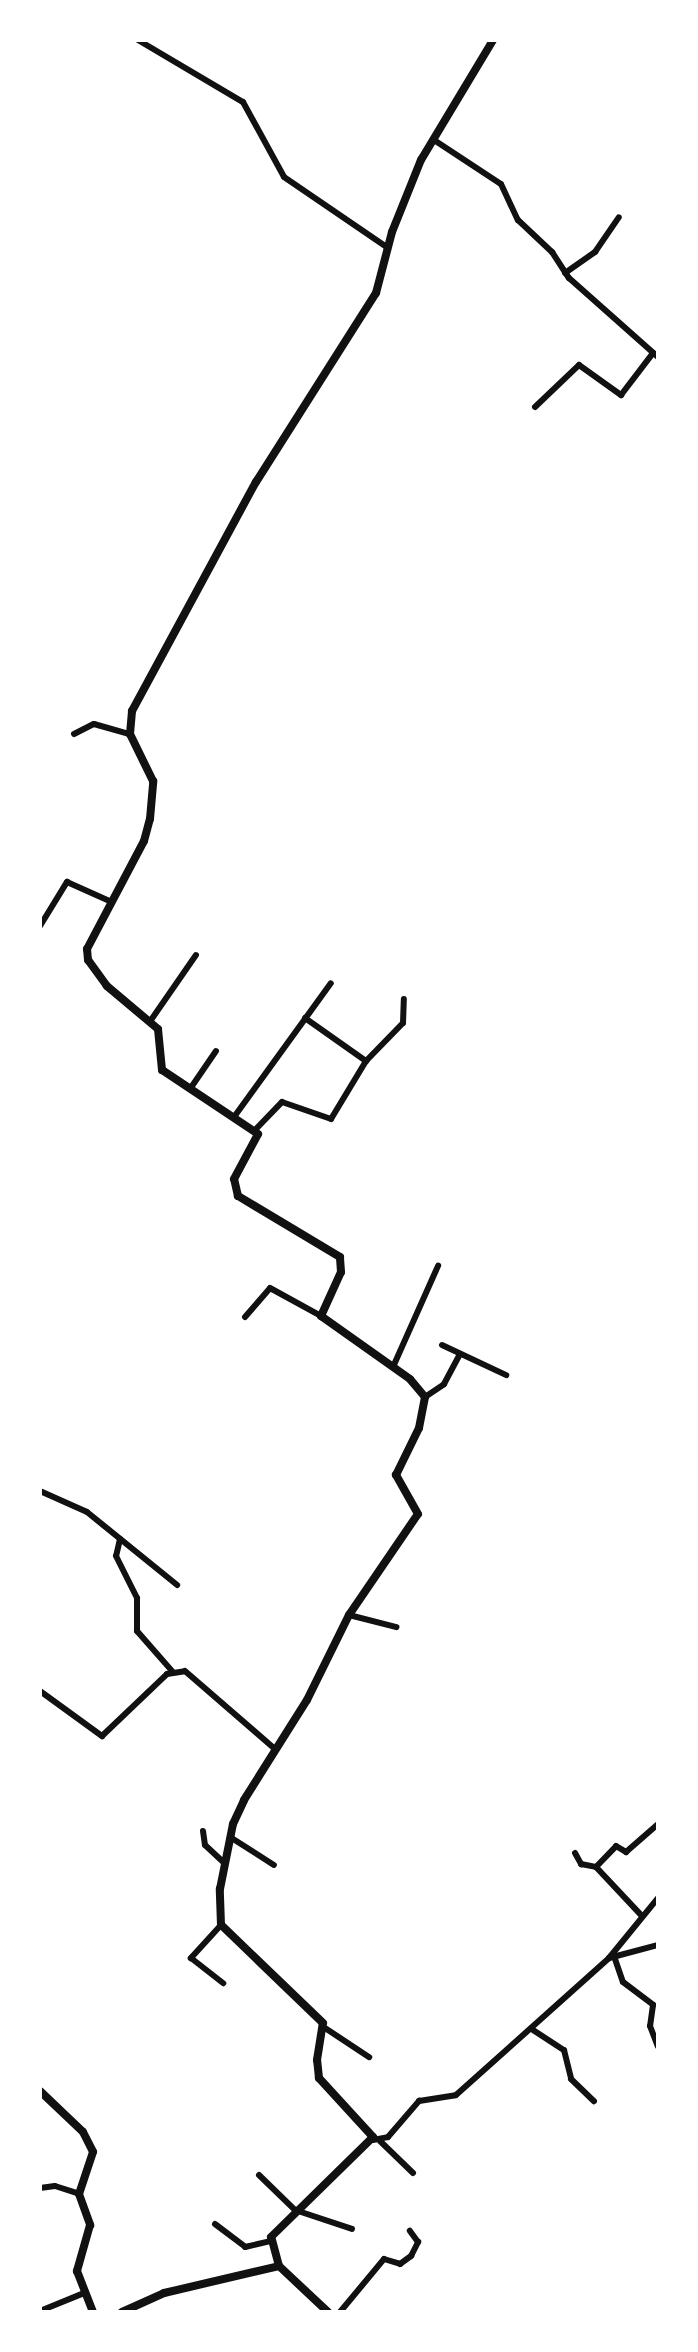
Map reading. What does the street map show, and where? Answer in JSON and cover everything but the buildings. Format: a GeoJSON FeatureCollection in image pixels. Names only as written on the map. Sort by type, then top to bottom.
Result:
{"type":"FeatureCollection","features":[{"type":"Feature","properties":{"kind":"street"},"geometry":{"type":"LineString","coordinates":[[138,40],[243,102],[284,177],[388,248]]}},
{"type":"Feature","properties":{"kind":"street"},"geometry":{"type":"LineString","coordinates":[[321,1316],[341,1272],[340,1257],[235,1191],[235,1177],[258,1140],[255,1130],[190,1089],[159,1065],[158,1029],[107,986],[88,960],[88,944],[144,841],[153,803],[152,775],[130,734],[132,711],[197,586],[376,293],[388,248],[416,171],[493,40]]}},
{"type":"Feature","properties":{"kind":"street"},"geometry":{"type":"LineString","coordinates":[[434,140],[501,184],[518,220],[552,252],[565,273],[655,355],[621,395],[579,365],[535,407]]}},
{"type":"Feature","properties":{"kind":"street"},"geometry":{"type":"LineString","coordinates":[[565,273],[595,252],[619,217]]}},
{"type":"Feature","properties":{"kind":"street"},"geometry":{"type":"LineString","coordinates":[[74,734],[94,724],[130,734]]}},
{"type":"Feature","properties":{"kind":"street"},"geometry":{"type":"LineString","coordinates":[[40,926],[67,882],[112,902]]}},
{"type":"Feature","properties":{"kind":"street"},"geometry":{"type":"LineString","coordinates":[[151,1020],[196,955]]}},
{"type":"Feature","properties":{"kind":"street"},"geometry":{"type":"LineString","coordinates":[[234,1117],[331,983]]}},
{"type":"Feature","properties":{"kind":"street"},"geometry":{"type":"LineString","coordinates":[[255,1130],[282,1102],[331,1119],[366,1061],[403,1023],[404,999]]}},
{"type":"Feature","properties":{"kind":"street"},"geometry":{"type":"LineString","coordinates":[[305,1018],[366,1061]]}},
{"type":"Feature","properties":{"kind":"street"},"geometry":{"type":"LineString","coordinates":[[190,1089],[216,1051]]}},
{"type":"Feature","properties":{"kind":"street"},"geometry":{"type":"LineString","coordinates":[[393,1367],[438,1266]]}},
{"type":"Feature","properties":{"kind":"street"},"geometry":{"type":"LineString","coordinates":[[245,1317],[270,1288],[321,1316],[393,1367],[425,1397]]}},
{"type":"Feature","properties":{"kind":"street"},"geometry":{"type":"LineString","coordinates":[[442,1345],[506,1375]]}},
{"type":"Feature","properties":{"kind":"street"},"geometry":{"type":"LineString","coordinates":[[223,1983],[191,1958],[221,1925],[224,1863],[230,1837],[244,1800],[349,1615],[418,1514],[396,1475],[419,1428],[425,1397],[444,1384],[460,1354]]}},
{"type":"Feature","properties":{"kind":"street"},"geometry":{"type":"LineString","coordinates":[[40,1491],[87,1512],[177,1585]]}},
{"type":"Feature","properties":{"kind":"street"},"geometry":{"type":"LineString","coordinates":[[120,1539],[116,1556],[137,1598],[137,1631],[172,1671],[189,1672],[275,1749]]}},
{"type":"Feature","properties":{"kind":"street"},"geometry":{"type":"LineString","coordinates":[[349,1615],[396,1627]]}},
{"type":"Feature","properties":{"kind":"street"},"geometry":{"type":"LineString","coordinates":[[40,1691],[102,1736],[172,1671]]}},
{"type":"Feature","properties":{"kind":"street"},"geometry":{"type":"LineString","coordinates":[[596,1867],[616,1846],[629,1850],[658,1824]]}},
{"type":"Feature","properties":{"kind":"street"},"geometry":{"type":"LineString","coordinates":[[203,1831],[205,1845],[224,1863]]}},
{"type":"Feature","properties":{"kind":"street"},"geometry":{"type":"LineString","coordinates":[[230,1837],[274,1865]]}},
{"type":"Feature","properties":{"kind":"street"},"geometry":{"type":"LineString","coordinates":[[575,1853],[581,1864],[596,1867],[642,1916]]}},
{"type":"Feature","properties":{"kind":"street"},"geometry":{"type":"LineString","coordinates":[[215,2224],[245,2247],[271,2243],[295,2210],[419,2101],[456,2095],[533,2030],[612,1958],[658,1898]]}},
{"type":"Feature","properties":{"kind":"street"},"geometry":{"type":"LineString","coordinates":[[221,1925],[325,2028],[369,2057]]}},
{"type":"Feature","properties":{"kind":"street"},"geometry":{"type":"LineString","coordinates":[[612,1958],[658,1945]]}},
{"type":"Feature","properties":{"kind":"street"},"geometry":{"type":"LineString","coordinates":[[612,1958],[623,1982],[653,2005],[650,2026],[658,2047]]}},
{"type":"Feature","properties":{"kind":"street"},"geometry":{"type":"LineString","coordinates":[[325,2028],[317,2060],[319,2078],[413,2173]]}},
{"type":"Feature","properties":{"kind":"street"},"geometry":{"type":"LineString","coordinates":[[533,2030],[564,2050],[571,2079],[594,2101]]}},
{"type":"Feature","properties":{"kind":"street"},"geometry":{"type":"LineString","coordinates":[[40,2091],[83,2132],[92,2149],[79,2194],[90,2225],[77,2271],[93,2312]]}},
{"type":"Feature","properties":{"kind":"street"},"geometry":{"type":"LineString","coordinates":[[259,2175],[295,2210],[352,2229]]}},
{"type":"Feature","properties":{"kind":"street"},"geometry":{"type":"LineString","coordinates":[[40,2188],[55,2186],[79,2194]]}},
{"type":"Feature","properties":{"kind":"street"},"geometry":{"type":"LineString","coordinates":[[340,2312],[384,2259],[400,2264],[411,2256],[418,2245],[410,2231]]}},
{"type":"Feature","properties":{"kind":"street"},"geometry":{"type":"LineString","coordinates":[[271,2243],[278,2264],[322,2310]]}},
{"type":"Feature","properties":{"kind":"street"},"geometry":{"type":"LineString","coordinates":[[122,2312],[164,2293],[278,2264]]}},
{"type":"Feature","properties":{"kind":"street"},"geometry":{"type":"LineString","coordinates":[[40,2311],[84,2293]]}}]}
